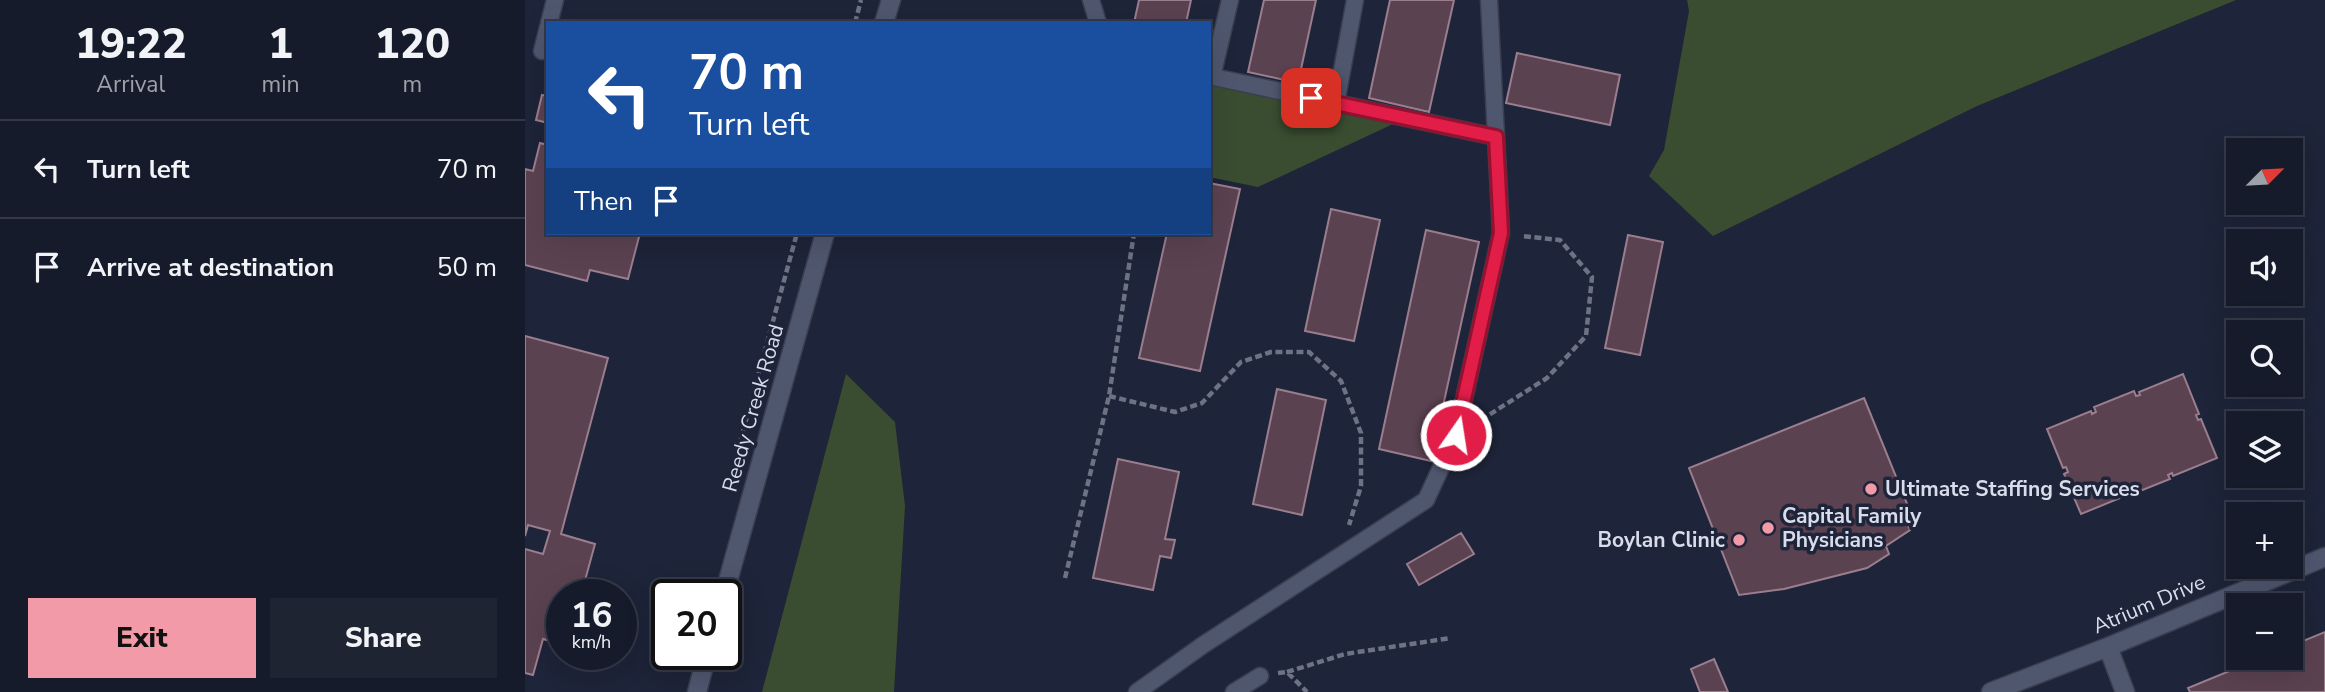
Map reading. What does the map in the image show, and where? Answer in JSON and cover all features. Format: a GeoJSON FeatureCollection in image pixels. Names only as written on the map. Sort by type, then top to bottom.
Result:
{"type":"FeatureCollection","features":[{"type":"Feature","properties":{"kind":"main road"},"geometry":{"type":"LineString","coordinates":[[885,21],[891,0]]}},
{"type":"Feature","properties":{"kind":"main road","name":"Reedy Creek Road"},"geometry":{"type":"LineString","coordinates":[[728,579],[824,235]]}},
{"type":"Feature","properties":{"kind":"main road","name":"Atrium Drive"},"geometry":{"type":"LineString","coordinates":[[1991,692],[2108,647],[2325,556]]}},
{"type":"Feature","properties":{"kind":"main road"},"geometry":{"type":"LineString","coordinates":[[2108,647],[2125,692]]}},
{"type":"Feature","properties":{"kind":"main road"},"geometry":{"type":"LineString","coordinates":[[697,692],[703,670]]}},
{"type":"Feature","properties":{"kind":"lane"},"geometry":{"type":"LineString","coordinates":[[549,21],[555,0]]}},
{"type":"Feature","properties":{"kind":"lane"},"geometry":{"type":"LineString","coordinates":[[1091,0],[1097,21]]}},
{"type":"Feature","properties":{"kind":"lane"},"geometry":{"type":"LineString","coordinates":[[1230,0],[1211,76],[1496,137]]}},
{"type":"Feature","properties":{"kind":"lane"},"geometry":{"type":"LineString","coordinates":[[1336,103],[1355,0]]}},
{"type":"Feature","properties":{"kind":"lane"},"geometry":{"type":"LineString","coordinates":[[1137,692],[1203,645],[1426,500],[1456,435],[1501,233],[1489,0]]}},
{"type":"Feature","properties":{"kind":"lane"},"geometry":{"type":"LineString","coordinates":[[525,46],[545,52]]}},
{"type":"Feature","properties":{"kind":"lane"},"geometry":{"type":"LineString","coordinates":[[1234,692],[1260,676]]}},
{"type":"Feature","properties":{"kind":"path"},"geometry":{"type":"LineString","coordinates":[[856,21],[861,0]]}},
{"type":"Feature","properties":{"kind":"path"},"geometry":{"type":"LineString","coordinates":[[1456,435],[1547,377],[1586,336],[1591,277],[1560,240],[1501,233]]}},
{"type":"Feature","properties":{"kind":"path"},"geometry":{"type":"LineString","coordinates":[[728,488],[796,235]]}},
{"type":"Feature","properties":{"kind":"path"},"geometry":{"type":"LineString","coordinates":[[1065,578],[1109,396],[1134,235]]}},
{"type":"Feature","properties":{"kind":"path"},"geometry":{"type":"LineString","coordinates":[[1109,396],[1175,412],[1202,403],[1241,362],[1272,352],[1309,352],[1341,382],[1361,433],[1361,486],[1340,556]]}},
{"type":"Feature","properties":{"kind":"path"},"geometry":{"type":"LineString","coordinates":[[1260,676],[1287,672],[1345,654],[1451,638]]}},
{"type":"Feature","properties":{"kind":"path"},"geometry":{"type":"LineString","coordinates":[[1287,672],[1307,692]]}},
{"type":"Feature","properties":{"kind":"green space"},"geometry":{"type":"Polygon","coordinates":[[[1687,0],[2236,0],[1977,106],[1713,236],[1649,176],[1664,150],[1689,11],[1687,0]]]}},
{"type":"Feature","properties":{"kind":"green space"},"geometry":{"type":"Polygon","coordinates":[[[1211,83],[1393,124],[1258,187],[1211,177],[1211,83]]]}},
{"type":"Feature","properties":{"kind":"green space"},"geometry":{"type":"Polygon","coordinates":[[[846,374],[895,422],[905,506],[894,692],[762,692],[846,374]]]}},
{"type":"Feature","properties":{"kind":"building"},"geometry":{"type":"Polygon","coordinates":[[[1139,0],[1191,0],[1186,21],[1134,21],[1139,0]]]}},
{"type":"Feature","properties":{"kind":"building"},"geometry":{"type":"Polygon","coordinates":[[[1264,0],[1316,0],[1298,83],[1248,72],[1264,0]]]}},
{"type":"Feature","properties":{"kind":"building"},"geometry":{"type":"Polygon","coordinates":[[[1390,0],[1454,0],[1429,112],[1369,98],[1390,0]]]}},
{"type":"Feature","properties":{"kind":"building"},"geometry":{"type":"Polygon","coordinates":[[[1517,53],[1620,75],[1610,125],[1506,103],[1517,53]]]}},
{"type":"Feature","properties":{"kind":"building"},"geometry":{"type":"Polygon","coordinates":[[[542,95],[546,96],[546,122],[536,120],[542,95]]]}},
{"type":"Feature","properties":{"kind":"building"},"geometry":{"type":"Polygon","coordinates":[[[540,143],[546,144],[546,235],[639,235],[628,279],[590,270],[587,281],[525,265],[525,169],[533,171],[540,143]]]}},
{"type":"Feature","properties":{"kind":"building"},"geometry":{"type":"Polygon","coordinates":[[[1211,183],[1240,189],[1200,371],[1139,358],[1167,235],[1211,235],[1211,183]]]}},
{"type":"Feature","properties":{"kind":"building"},"geometry":{"type":"Polygon","coordinates":[[[1331,209],[1380,220],[1354,341],[1305,331],[1331,209]]]}},
{"type":"Feature","properties":{"kind":"building"},"geometry":{"type":"Polygon","coordinates":[[[1426,230],[1479,242],[1431,461],[1379,449],[1426,230]]]}},
{"type":"Feature","properties":{"kind":"building"},"geometry":{"type":"Polygon","coordinates":[[[1628,235],[1663,242],[1640,355],[1605,348],[1628,235]]]}},
{"type":"Feature","properties":{"kind":"building"},"geometry":{"type":"Polygon","coordinates":[[[525,336],[608,358],[561,534],[595,544],[585,579],[546,579],[546,640],[543,639],[533,675],[525,673],[525,549],[543,554],[550,531],[528,525],[525,536],[525,336]]]}},
{"type":"Feature","properties":{"kind":"building"},"geometry":{"type":"Polygon","coordinates":[[[2183,374],[2199,414],[2196,415],[2198,420],[2201,419],[2217,458],[2173,476],[2172,473],[2168,475],[2170,479],[2130,495],[2128,492],[2124,493],[2125,496],[2081,514],[2064,474],[2068,472],[2066,467],[2063,468],[2047,429],[2091,411],[2092,414],[2096,412],[2094,407],[2134,391],[2136,396],[2140,395],[2139,392],[2183,374]]]}},
{"type":"Feature","properties":{"kind":"building"},"geometry":{"type":"Polygon","coordinates":[[[1277,389],[1326,400],[1302,515],[1253,504],[1277,389]]]}},
{"type":"Feature","properties":{"kind":"building"},"geometry":{"type":"Polygon","coordinates":[[[1864,398],[1908,506],[1901,508],[1910,530],[1886,546],[1889,554],[1867,568],[1784,589],[1739,595],[1689,468],[1864,398]]]}},
{"type":"Feature","properties":{"kind":"building"},"geometry":{"type":"Polygon","coordinates":[[[1118,459],[1179,472],[1165,539],[1175,540],[1171,558],[1160,556],[1153,590],[1093,578],[1118,459]]]}},
{"type":"Feature","properties":{"kind":"building"},"geometry":{"type":"Polygon","coordinates":[[[1461,533],[1474,554],[1419,585],[1407,564],[1461,533]]]}},
{"type":"Feature","properties":{"kind":"building"},"geometry":{"type":"Polygon","coordinates":[[[2325,632],[2325,692],[2190,692],[2188,688],[2232,670],[2303,670],[2303,641],[2325,632]]]}},
{"type":"Feature","properties":{"kind":"building"},"geometry":{"type":"Polygon","coordinates":[[[1714,659],[1728,692],[1700,692],[1691,669],[1714,659]]]}},
{"type":"Feature","properties":{"kind":"place","name":"Ultimate Staffing Services"},"geometry":{"type":"Point","coordinates":[1871,489]}},
{"type":"Feature","properties":{"kind":"place","name":"Capital Family Physicians"},"geometry":{"type":"Point","coordinates":[1768,528]}},
{"type":"Feature","properties":{"kind":"place","name":"Boylan Clinic"},"geometry":{"type":"Point","coordinates":[1739,540]}},
{"type":"Feature","properties":{"kind":"route"},"geometry":{"type":"LineString","coordinates":[[1311,98],[1496,137],[1501,233],[1456,435]]}}]}
